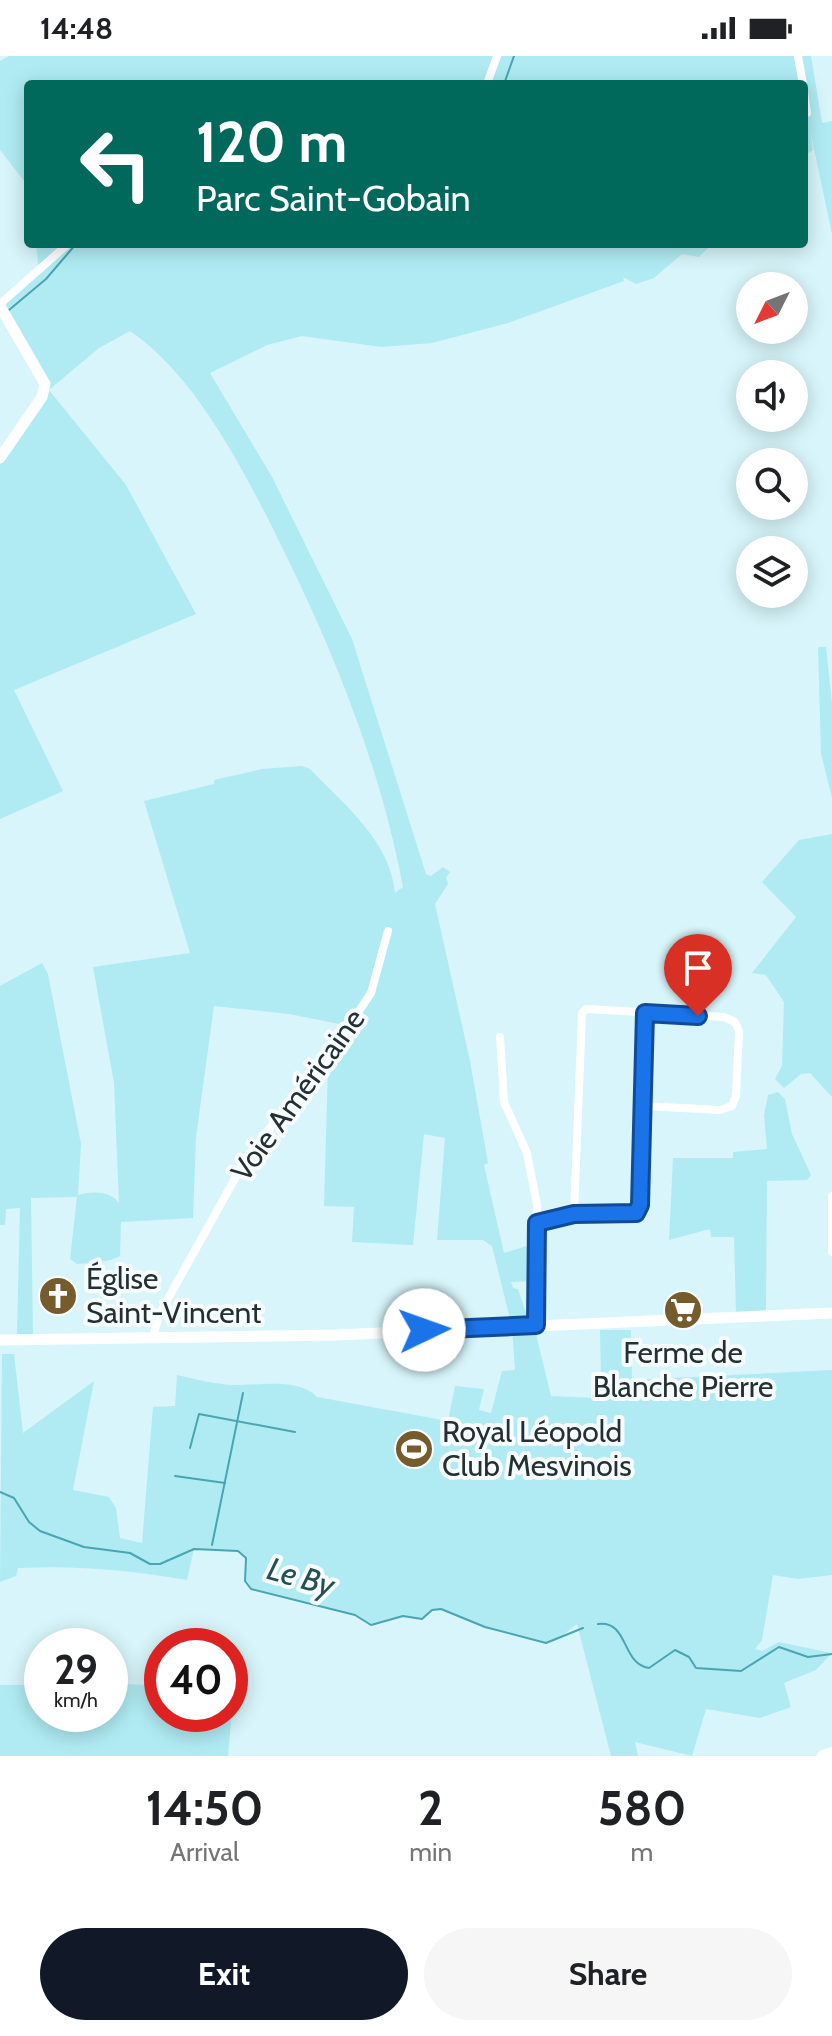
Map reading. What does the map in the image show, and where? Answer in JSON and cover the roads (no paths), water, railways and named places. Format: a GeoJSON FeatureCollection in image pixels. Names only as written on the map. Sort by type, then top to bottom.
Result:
{"type":"FeatureCollection","features":[{"type":"Feature","properties":{"kind":"main road"},"geometry":{"type":"LineString","coordinates":[[823,1756],[832,1753]]}},
{"type":"Feature","properties":{"kind":"street"},"geometry":{"type":"LineString","coordinates":[[488,80],[497,56]]}},
{"type":"Feature","properties":{"kind":"street"},"geometry":{"type":"LineString","coordinates":[[798,56],[802,80]]}},
{"type":"Feature","properties":{"kind":"street"},"geometry":{"type":"LineString","coordinates":[[0,458],[42,397],[45,384],[3,309],[64,248]]}},
{"type":"Feature","properties":{"kind":"street","name":"Voie Américaine"},"geometry":{"type":"LineString","coordinates":[[152,1339],[160,1313],[247,1157],[341,1038],[371,993],[388,931]]}},
{"type":"Feature","properties":{"kind":"street"},"geometry":{"type":"LineString","coordinates":[[574,1214],[580,1016],[586,1009],[728,1018],[739,1031],[736,1096],[732,1106],[720,1110],[644,1106]]}},
{"type":"Feature","properties":{"kind":"street"},"geometry":{"type":"LineString","coordinates":[[537,1223],[574,1214],[631,1215],[638,1211],[645,1013]]}},
{"type":"Feature","properties":{"kind":"street"},"geometry":{"type":"LineString","coordinates":[[500,1037],[504,1102],[527,1153],[537,1205],[536,1325]]}},
{"type":"Feature","properties":{"kind":"street"},"geometry":{"type":"LineString","coordinates":[[832,1196],[832,1252]]}},
{"type":"Feature","properties":{"kind":"street"},"geometry":{"type":"LineString","coordinates":[[0,1340],[152,1339],[832,1313]]}},
{"type":"Feature","properties":{"kind":"waterway"},"geometry":{"type":"LineString","coordinates":[[505,80],[514,56]]}},
{"type":"Feature","properties":{"kind":"waterway"},"geometry":{"type":"LineString","coordinates":[[9,310],[46,279],[73,248]]}},
{"type":"Feature","properties":{"kind":"waterway"},"geometry":{"type":"LineString","coordinates":[[212,1545],[243,1393]]}},
{"type":"Feature","properties":{"kind":"waterway"},"geometry":{"type":"LineString","coordinates":[[190,1448],[199,1414],[295,1432]]}},
{"type":"Feature","properties":{"kind":"waterway"},"geometry":{"type":"LineString","coordinates":[[175,1476],[225,1483]]}},
{"type":"Feature","properties":{"kind":"waterway","name":"Le By"},"geometry":{"type":"LineString","coordinates":[[0,1492],[14,1498],[29,1522],[40,1531],[84,1547],[130,1553],[150,1564],[160,1564],[194,1549],[238,1551],[246,1558],[245,1581],[251,1589],[355,1615],[371,1625],[403,1616],[422,1619],[432,1610],[441,1609],[485,1627],[546,1643],[583,1628]]}},
{"type":"Feature","properties":{"kind":"waterway","name":"Le By"},"geometry":{"type":"LineString","coordinates":[[598,1624],[615,1629],[634,1659],[649,1668],[675,1650],[689,1657],[696,1668],[741,1671],[779,1647],[808,1657],[832,1654]]}},
{"type":"Feature","properties":{"kind":"place","name":"Église Saint-Vincent"},"geometry":{"type":"Point","coordinates":[58,1296]}},
{"type":"Feature","properties":{"kind":"place","name":"Ferme de Blanche Pierre"},"geometry":{"type":"Point","coordinates":[683,1310]}},
{"type":"Feature","properties":{"kind":"place","name":"Royal Léopold Club Mesvinois"},"geometry":{"type":"Point","coordinates":[414,1449]}}]}
